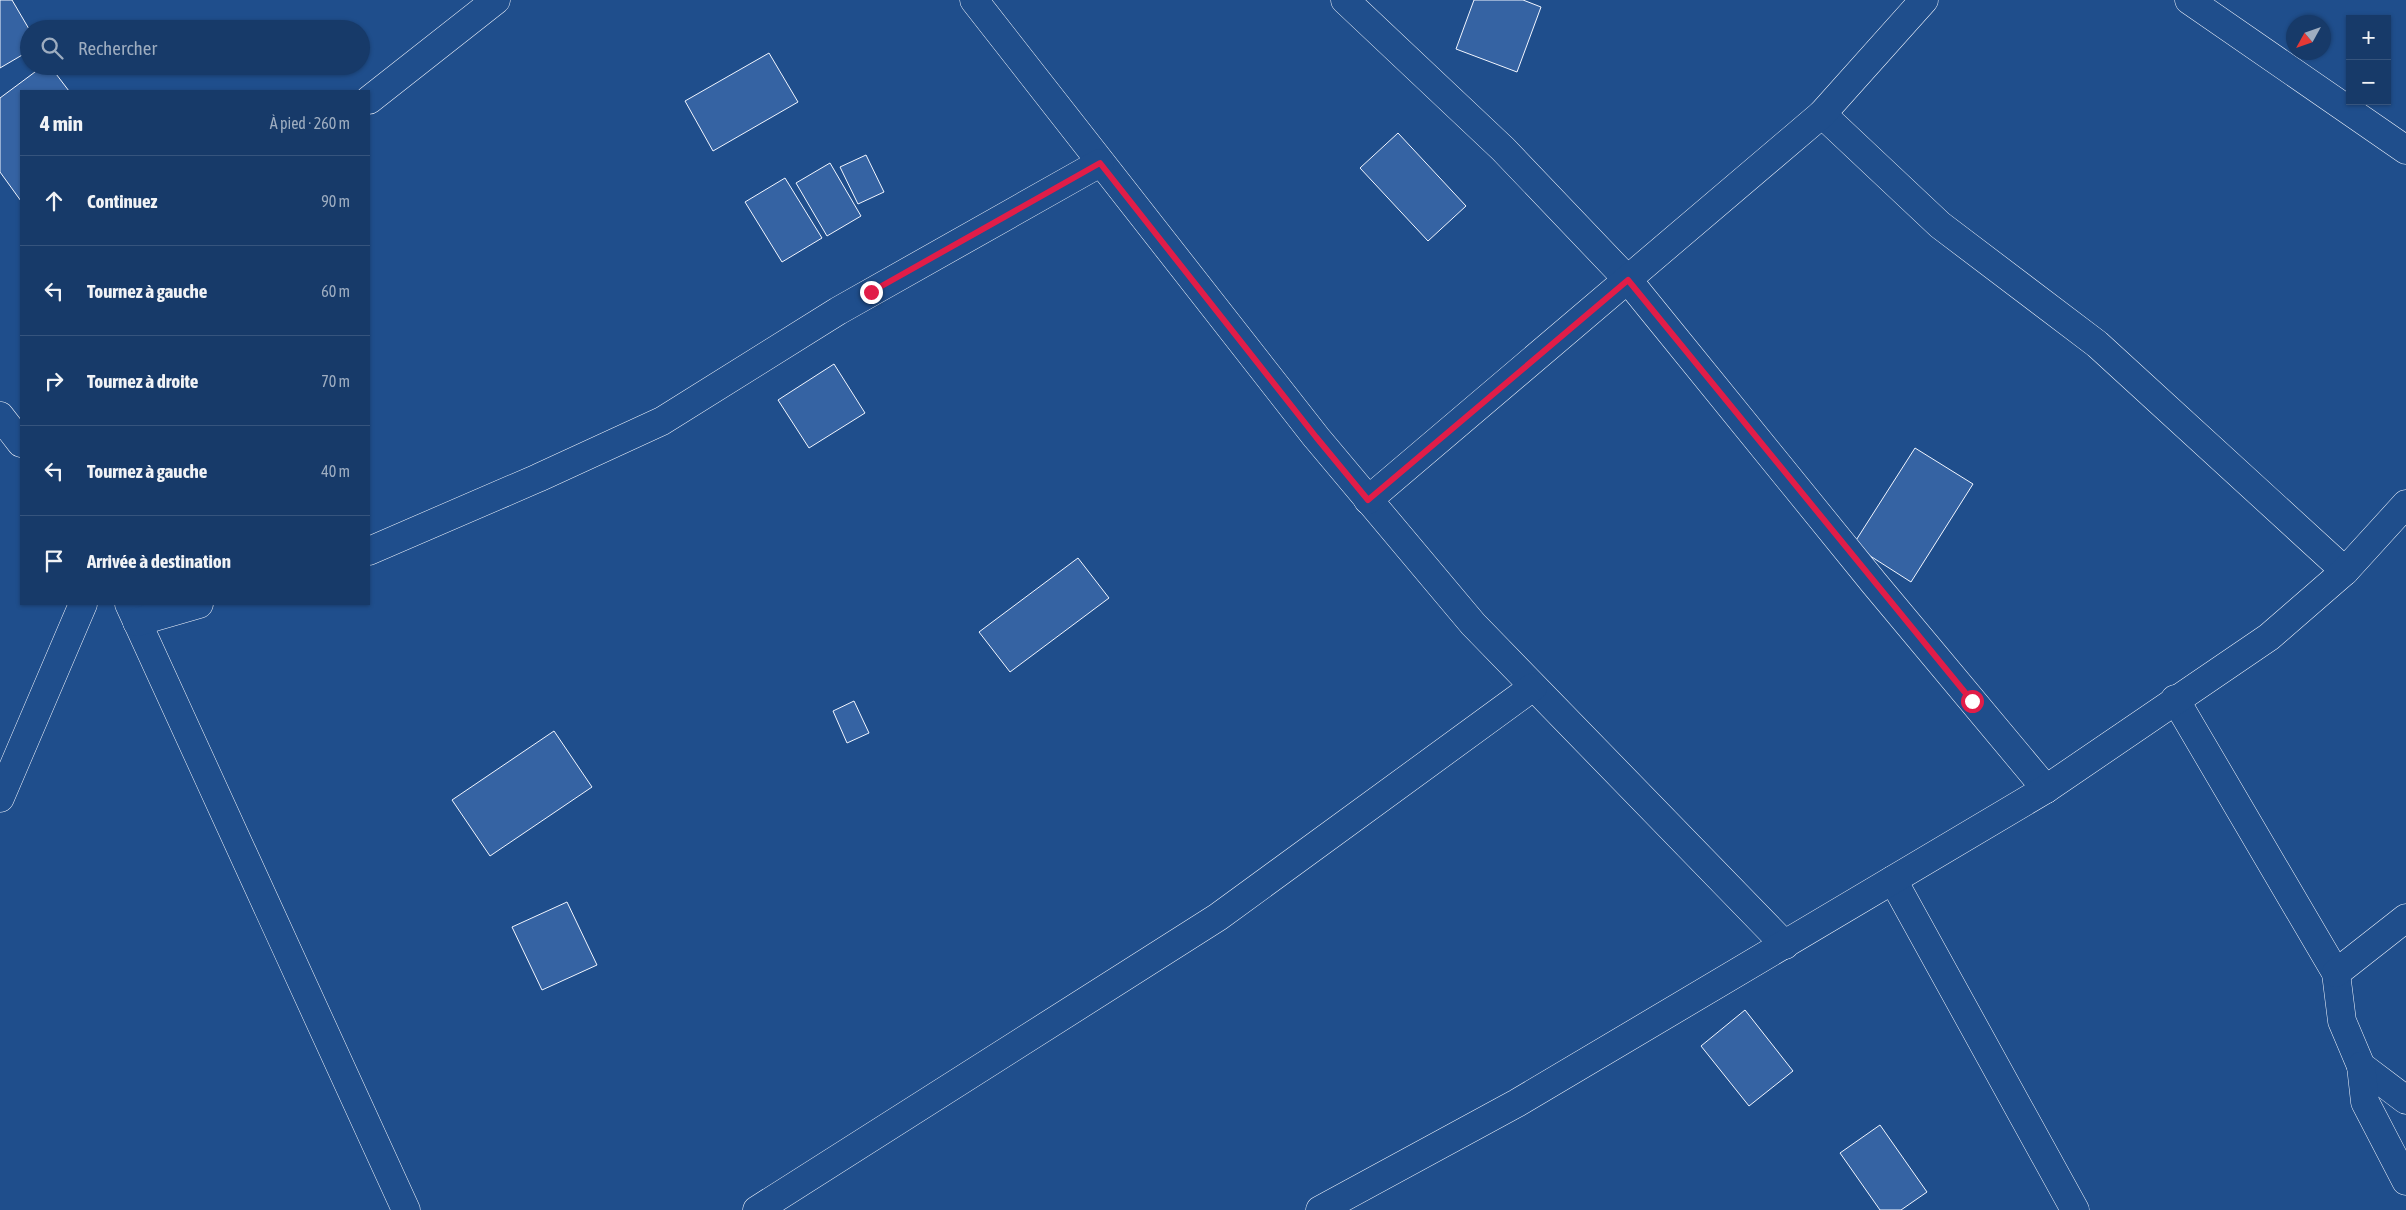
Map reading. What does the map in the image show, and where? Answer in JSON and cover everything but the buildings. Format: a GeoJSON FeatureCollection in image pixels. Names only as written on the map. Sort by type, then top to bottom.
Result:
{"type":"FeatureCollection","features":[{"type":"Feature","properties":{"kind":"street"},"geometry":{"type":"LineString","coordinates":[[370,99],[496,0]]}},
{"type":"Feature","properties":{"kind":"street"},"geometry":{"type":"LineString","coordinates":[[974,0],[1316,437],[1473,624],[1785,945]]}},
{"type":"Feature","properties":{"kind":"street"},"geometry":{"type":"LineString","coordinates":[[1345,0],[1503,149],[1628,280],[1874,583],[2046,789]]}},
{"type":"Feature","properties":{"kind":"street"},"geometry":{"type":"LineString","coordinates":[[1368,500],[1822,114],[1924,0]]}},
{"type":"Feature","properties":{"kind":"street"},"geometry":{"type":"LineString","coordinates":[[2189,0],[2406,150]]}},
{"type":"Feature","properties":{"kind":"street"},"geometry":{"type":"LineString","coordinates":[[1822,114],[1940,225],[2097,344],[2345,571]]}},
{"type":"Feature","properties":{"kind":"street"},"geometry":{"type":"LineString","coordinates":[[370,551],[538,478],[662,421],[838,311],[1100,163]]}},
{"type":"Feature","properties":{"kind":"street"},"geometry":{"type":"LineString","coordinates":[[0,416],[20,442]]}},
{"type":"Feature","properties":{"kind":"street"},"geometry":{"type":"LineString","coordinates":[[1320,1210],[1517,1103],[2046,789],[2175,699],[2269,637],[2345,571],[2406,504]]}},
{"type":"Feature","properties":{"kind":"street"},"geometry":{"type":"LineString","coordinates":[[0,798],[83,605]]}},
{"type":"Feature","properties":{"kind":"street"},"geometry":{"type":"LineString","coordinates":[[192,605],[133,613],[406,1210]]}},
{"type":"Feature","properties":{"kind":"street"},"geometry":{"type":"LineString","coordinates":[[757,1210],[1218,917],[1533,687]]}},
{"type":"Feature","properties":{"kind":"street"},"geometry":{"type":"LineString","coordinates":[[2175,699],[2336,973],[2342,1022],[2361,1066],[2365,1102],[2406,1181]]}},
{"type":"Feature","properties":{"kind":"street"},"geometry":{"type":"LineString","coordinates":[[1893,880],[2074,1210]]}},
{"type":"Feature","properties":{"kind":"street"},"geometry":{"type":"LineString","coordinates":[[2336,973],[2406,918]]}},
{"type":"Feature","properties":{"kind":"street"},"geometry":{"type":"LineString","coordinates":[[2361,1066],[2406,1100]]}},
{"type":"Feature","properties":{"kind":"route"},"geometry":{"type":"LineString","coordinates":[[871,292],[1100,163],[1368,500],[1628,280],[1972,701]]}}]}
